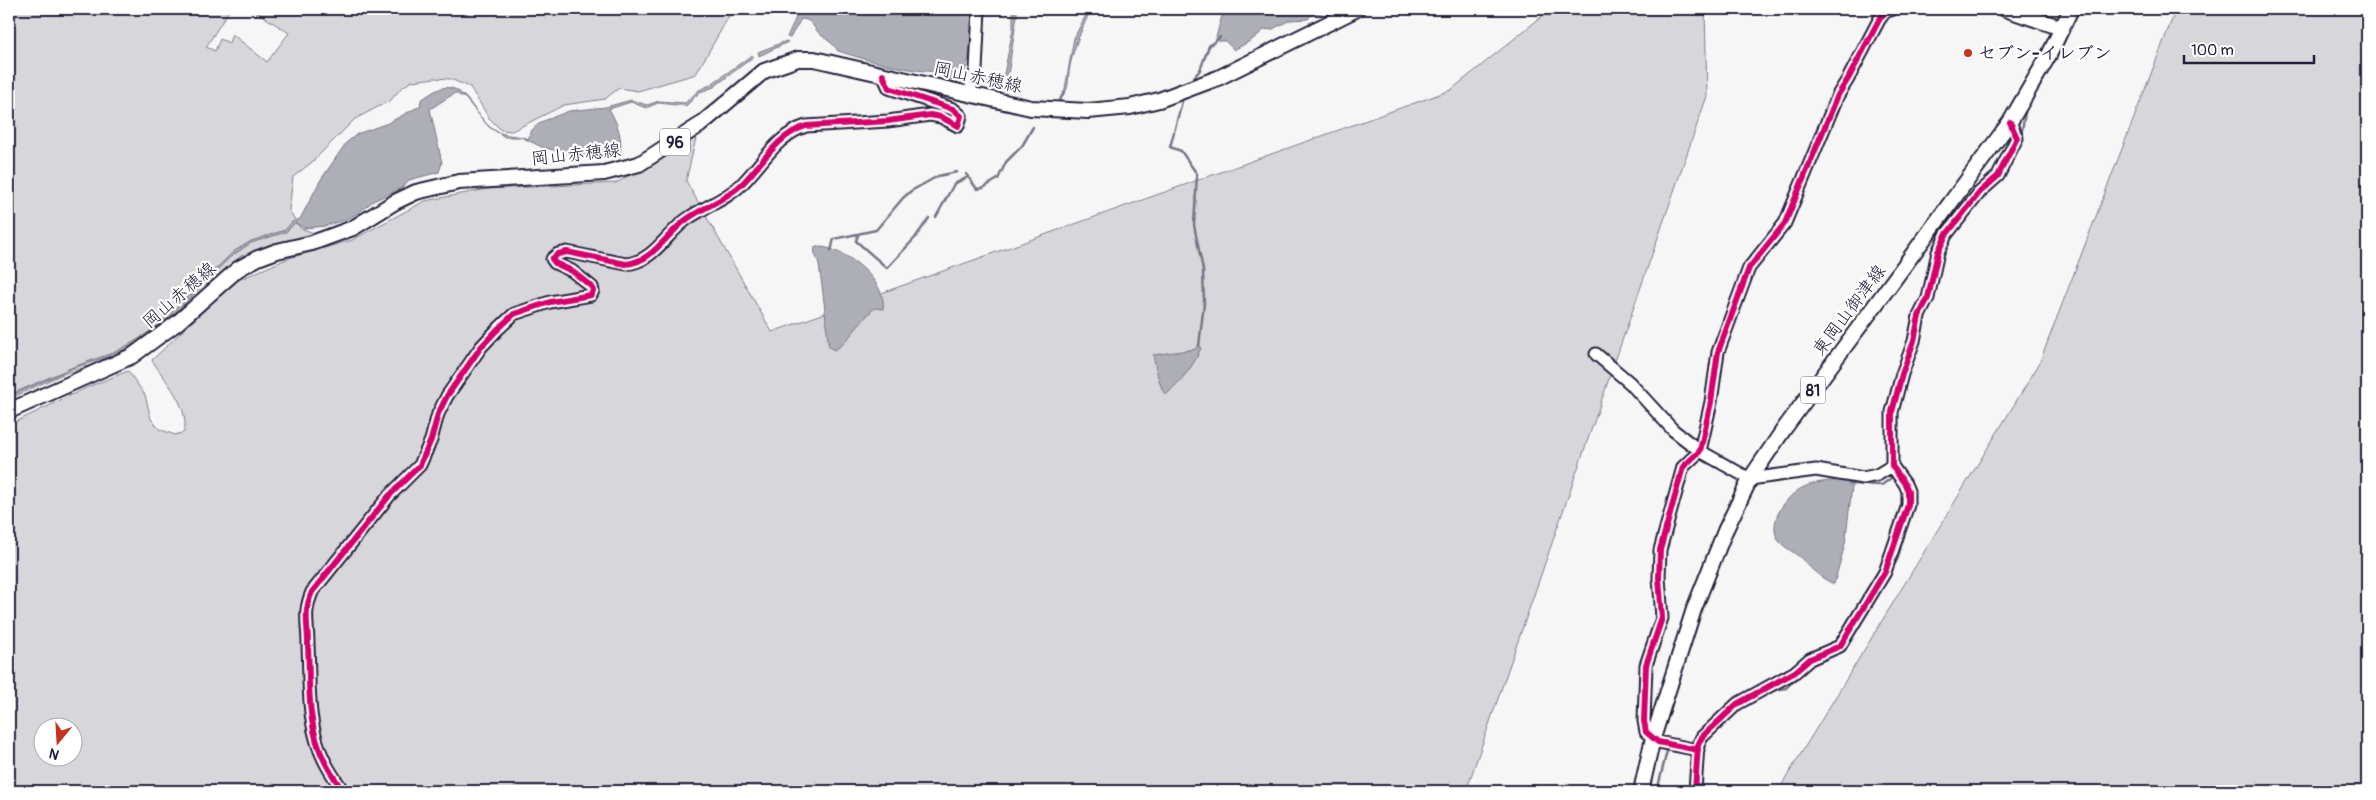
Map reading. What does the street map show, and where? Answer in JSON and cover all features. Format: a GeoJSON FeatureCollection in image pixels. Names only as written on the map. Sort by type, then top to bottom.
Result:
{"type":"FeatureCollection","features":[{"type":"Feature","properties":{"kind":"main road","name":"岡山赤穂線"},"geometry":{"type":"LineString","coordinates":[[9,411],[132,356],[178,323],[238,269],[277,251],[312,243],[353,228],[416,192],[458,182],[604,173],[639,164],[700,125],[764,71],[798,60],[814,59],[832,62],[1031,108],[1088,111],[1130,107],[1159,100],[1218,78],[1357,9]]}},
{"type":"Feature","properties":{"kind":"main road"},"geometry":{"type":"LineString","coordinates":[[2005,9],[2062,28]]}},
{"type":"Feature","properties":{"kind":"main road","name":"東岡山御津線"},"geometry":{"type":"LineString","coordinates":[[1641,791],[1653,738],[1694,609],[1725,531],[1750,479],[1784,429],[2010,122],[2032,86],[2071,9]]}},
{"type":"Feature","properties":{"kind":"street"},"geometry":{"type":"LineString","coordinates":[[969,94],[976,70],[979,9]]}},
{"type":"Feature","properties":{"kind":"street"},"geometry":{"type":"LineString","coordinates":[[1698,746],[1669,745],[1653,738],[1646,732],[1644,721],[1646,670],[1662,618],[1659,578],[1660,550],[1683,467],[1700,451],[1711,402],[1718,352],[1749,268],[1785,223],[1838,95],[1878,20],[1885,12],[1893,9]]}},
{"type":"Feature","properties":{"kind":"street"},"geometry":{"type":"LineString","coordinates":[[343,791],[325,762],[315,737],[308,679],[306,608],[312,592],[377,511],[420,465],[431,440],[438,414],[447,396],[481,347],[514,314],[550,302],[591,295],[592,287],[572,271],[554,263],[552,259],[558,254],[567,252],[626,264],[634,263],[649,255],[686,219],[729,196],[783,138],[794,130],[806,126],[888,121],[930,115],[941,117],[958,126],[961,122],[961,116],[953,109],[889,88],[883,75]]}},
{"type":"Feature","properties":{"kind":"street"},"geometry":{"type":"LineString","coordinates":[[1695,791],[1698,746],[1737,704],[1795,672],[1810,659],[1834,650],[1844,640],[1890,562],[1908,505],[1908,491],[1892,466],[1894,400],[1914,341],[1919,316],[1928,298],[1939,247],[1946,235],[1980,192],[1998,176],[2017,138],[2010,122]]}},
{"type":"Feature","properties":{"kind":"street"},"geometry":{"type":"LineString","coordinates":[[1596,354],[1636,389],[1673,430],[1700,451],[1750,479],[1816,470],[1863,478],[1877,474],[1892,466]]}},
{"type":"Feature","properties":{"kind":"shaded area"},"geometry":{"type":"Polygon","coordinates":[[[9,9],[230,9],[206,47],[215,51],[220,39],[229,43],[232,34],[267,62],[289,33],[252,9],[733,9],[696,74],[638,91],[619,88],[605,99],[564,105],[512,131],[501,130],[489,118],[470,87],[450,79],[435,78],[412,81],[401,88],[391,100],[355,119],[312,162],[293,177],[289,210],[300,228],[317,234],[241,256],[203,291],[125,355],[63,374],[9,399],[9,9]]]}},
{"type":"Feature","properties":{"kind":"shaded area"},"geometry":{"type":"Polygon","coordinates":[[[790,9],[803,13],[817,14],[844,9],[973,9],[969,58],[964,74],[961,73],[961,82],[944,78],[945,72],[891,66],[838,51],[807,20],[801,19],[790,38],[787,37],[797,15],[790,9]]]}},
{"type":"Feature","properties":{"kind":"shaded area"},"geometry":{"type":"Polygon","coordinates":[[[1013,9],[1017,9],[1017,15],[1008,75],[993,83],[979,83],[980,80],[995,80],[1004,74],[1013,29],[1013,9]]]}},
{"type":"Feature","properties":{"kind":"shaded area"},"geometry":{"type":"Polygon","coordinates":[[[1089,9],[1091,9],[1072,56],[1068,87],[1064,94],[1074,38],[1089,9]]]}},
{"type":"Feature","properties":{"kind":"shaded area"},"geometry":{"type":"Polygon","coordinates":[[[1224,9],[1326,9],[1325,12],[1311,15],[1308,19],[1290,20],[1273,29],[1264,30],[1252,40],[1234,50],[1225,41],[1219,41],[1216,37],[1224,9]]]}},
{"type":"Feature","properties":{"kind":"shaded area"},"geometry":{"type":"Polygon","coordinates":[[[1551,9],[1705,9],[1707,96],[1466,791],[9,791],[9,425],[88,387],[128,371],[145,395],[151,419],[159,429],[175,435],[184,432],[185,422],[180,403],[152,360],[234,282],[289,258],[352,240],[425,201],[487,189],[616,183],[696,138],[686,181],[772,332],[1451,90],[1551,9]]]}},
{"type":"Feature","properties":{"kind":"shaded area"},"geometry":{"type":"Polygon","coordinates":[[[2176,9],[2362,9],[2367,12],[2367,791],[1778,791],[2039,364],[2176,9]]]}},
{"type":"Feature","properties":{"kind":"shaded area"},"geometry":{"type":"Polygon","coordinates":[[[786,41],[788,42],[759,56],[758,52],[786,41]]]}},
{"type":"Feature","properties":{"kind":"shaded area"},"geometry":{"type":"Polygon","coordinates":[[[752,55],[753,57],[714,87],[700,92],[686,106],[658,103],[646,108],[631,102],[609,109],[615,119],[620,136],[620,154],[616,156],[565,153],[542,147],[521,137],[505,137],[489,127],[486,123],[500,133],[523,137],[528,139],[532,130],[541,122],[569,111],[606,107],[631,100],[647,105],[659,101],[685,103],[699,90],[710,85],[752,55]]]}},
{"type":"Feature","properties":{"kind":"shaded area"},"geometry":{"type":"Polygon","coordinates":[[[442,88],[457,90],[463,95],[479,115],[465,98],[455,93],[430,109],[442,163],[439,172],[409,180],[402,188],[373,201],[347,219],[325,226],[304,228],[295,223],[286,232],[251,243],[229,258],[181,307],[157,329],[138,342],[114,355],[73,368],[9,397],[9,395],[73,367],[115,352],[137,340],[157,326],[233,252],[251,241],[285,230],[292,222],[300,219],[320,181],[346,143],[357,134],[388,123],[420,106],[421,100],[442,88]]]}},
{"type":"Feature","properties":{"kind":"shaded area"},"geometry":{"type":"Polygon","coordinates":[[[815,247],[837,251],[860,266],[878,287],[883,298],[883,309],[876,308],[872,310],[843,344],[835,350],[830,348],[828,343],[822,284],[815,247]]]}},
{"type":"Feature","properties":{"kind":"shaded area"},"geometry":{"type":"Polygon","coordinates":[[[1198,345],[1201,348],[1191,367],[1167,394],[1164,393],[1153,355],[1196,349],[1198,345]]]}},
{"type":"Feature","properties":{"kind":"shaded area"},"geometry":{"type":"Polygon","coordinates":[[[1842,480],[1852,481],[1852,487],[1845,544],[1834,584],[1820,576],[1801,558],[1781,544],[1777,538],[1775,524],[1784,504],[1800,489],[1815,483],[1842,480]]]}},
{"type":"Feature","properties":{"kind":"waterway"},"geometry":{"type":"LineString","coordinates":[[1189,83],[1200,70],[1209,46],[1220,37]]}},
{"type":"Feature","properties":{"kind":"waterway"},"geometry":{"type":"LineString","coordinates":[[2059,50],[2064,41]]}},
{"type":"Feature","properties":{"kind":"waterway"},"geometry":{"type":"LineString","coordinates":[[1060,100],[1064,92]]}},
{"type":"Feature","properties":{"kind":"waterway"},"geometry":{"type":"LineString","coordinates":[[1183,98],[1170,147],[1181,151],[1197,174],[1194,225],[1203,270],[1204,303],[1199,346]]}},
{"type":"Feature","properties":{"kind":"waterway"},"geometry":{"type":"LineString","coordinates":[[2021,136],[2026,107]]}},
{"type":"Feature","properties":{"kind":"waterway"},"geometry":{"type":"LineString","coordinates":[[966,174],[977,189],[983,188],[998,179],[1006,162],[1022,146],[1033,127]]}},
{"type":"Feature","properties":{"kind":"waterway"},"geometry":{"type":"LineString","coordinates":[[831,251],[834,239],[876,230],[911,191],[938,176],[957,172]]}},
{"type":"Feature","properties":{"kind":"waterway"},"geometry":{"type":"LineString","coordinates":[[936,217],[954,184],[968,177]]}},
{"type":"Feature","properties":{"kind":"waterway"},"geometry":{"type":"LineString","coordinates":[[858,235],[856,241],[887,268],[915,238],[929,218]]}},
{"type":"Feature","properties":{"kind":"waterway"},"geometry":{"type":"LineString","coordinates":[[1849,484],[1882,485],[1891,478]]}},
{"type":"Feature","properties":{"kind":"waterway"},"geometry":{"type":"LineString","coordinates":[[1891,571],[1898,558],[1903,537]]}},
{"type":"Feature","properties":{"kind":"waterway"},"geometry":{"type":"LineString","coordinates":[[1770,691],[1786,688],[1799,675]]}},
{"type":"Feature","properties":{"kind":"waterway"},"geometry":{"type":"LineString","coordinates":[[1657,791],[1668,747]]}},
{"type":"Feature","properties":{"kind":"cycle path"},"geometry":{"type":"LineString","coordinates":[[1698,750],[1658,742],[1646,732],[1644,721],[1646,665],[1662,618],[1659,578],[1660,550],[1683,467],[1700,451],[1711,402],[1718,352],[1749,268],[1785,223],[1838,95],[1879,20],[1885,12],[1893,9]]}},
{"type":"Feature","properties":{"kind":"cycle path"},"geometry":{"type":"LineString","coordinates":[[343,791],[327,766],[319,748],[312,719],[309,689],[307,618],[309,599],[312,592],[389,496],[420,465],[431,440],[438,414],[447,396],[481,347],[514,314],[550,302],[591,295],[592,287],[572,271],[555,263],[552,259],[558,254],[567,252],[626,264],[644,258],[652,253],[687,219],[736,190],[771,150],[796,130],[806,126],[888,121],[930,115],[941,117],[958,126],[961,116],[953,109],[889,88],[883,75]]}},
{"type":"Feature","properties":{"kind":"cycle path"},"geometry":{"type":"LineString","coordinates":[[1695,791],[1698,745],[1702,737],[1737,704],[1795,672],[1810,659],[1840,646],[1885,572],[1908,505],[1908,491],[1892,466],[1892,412],[1902,374],[1914,341],[1919,316],[1928,298],[1938,252],[1946,235],[1980,192],[1998,176],[2017,138],[2010,122]]}},
{"type":"Feature","properties":{"kind":"place","name":"セブン-イレブン"},"geometry":{"type":"Point","coordinates":[1968,53]}}]}
